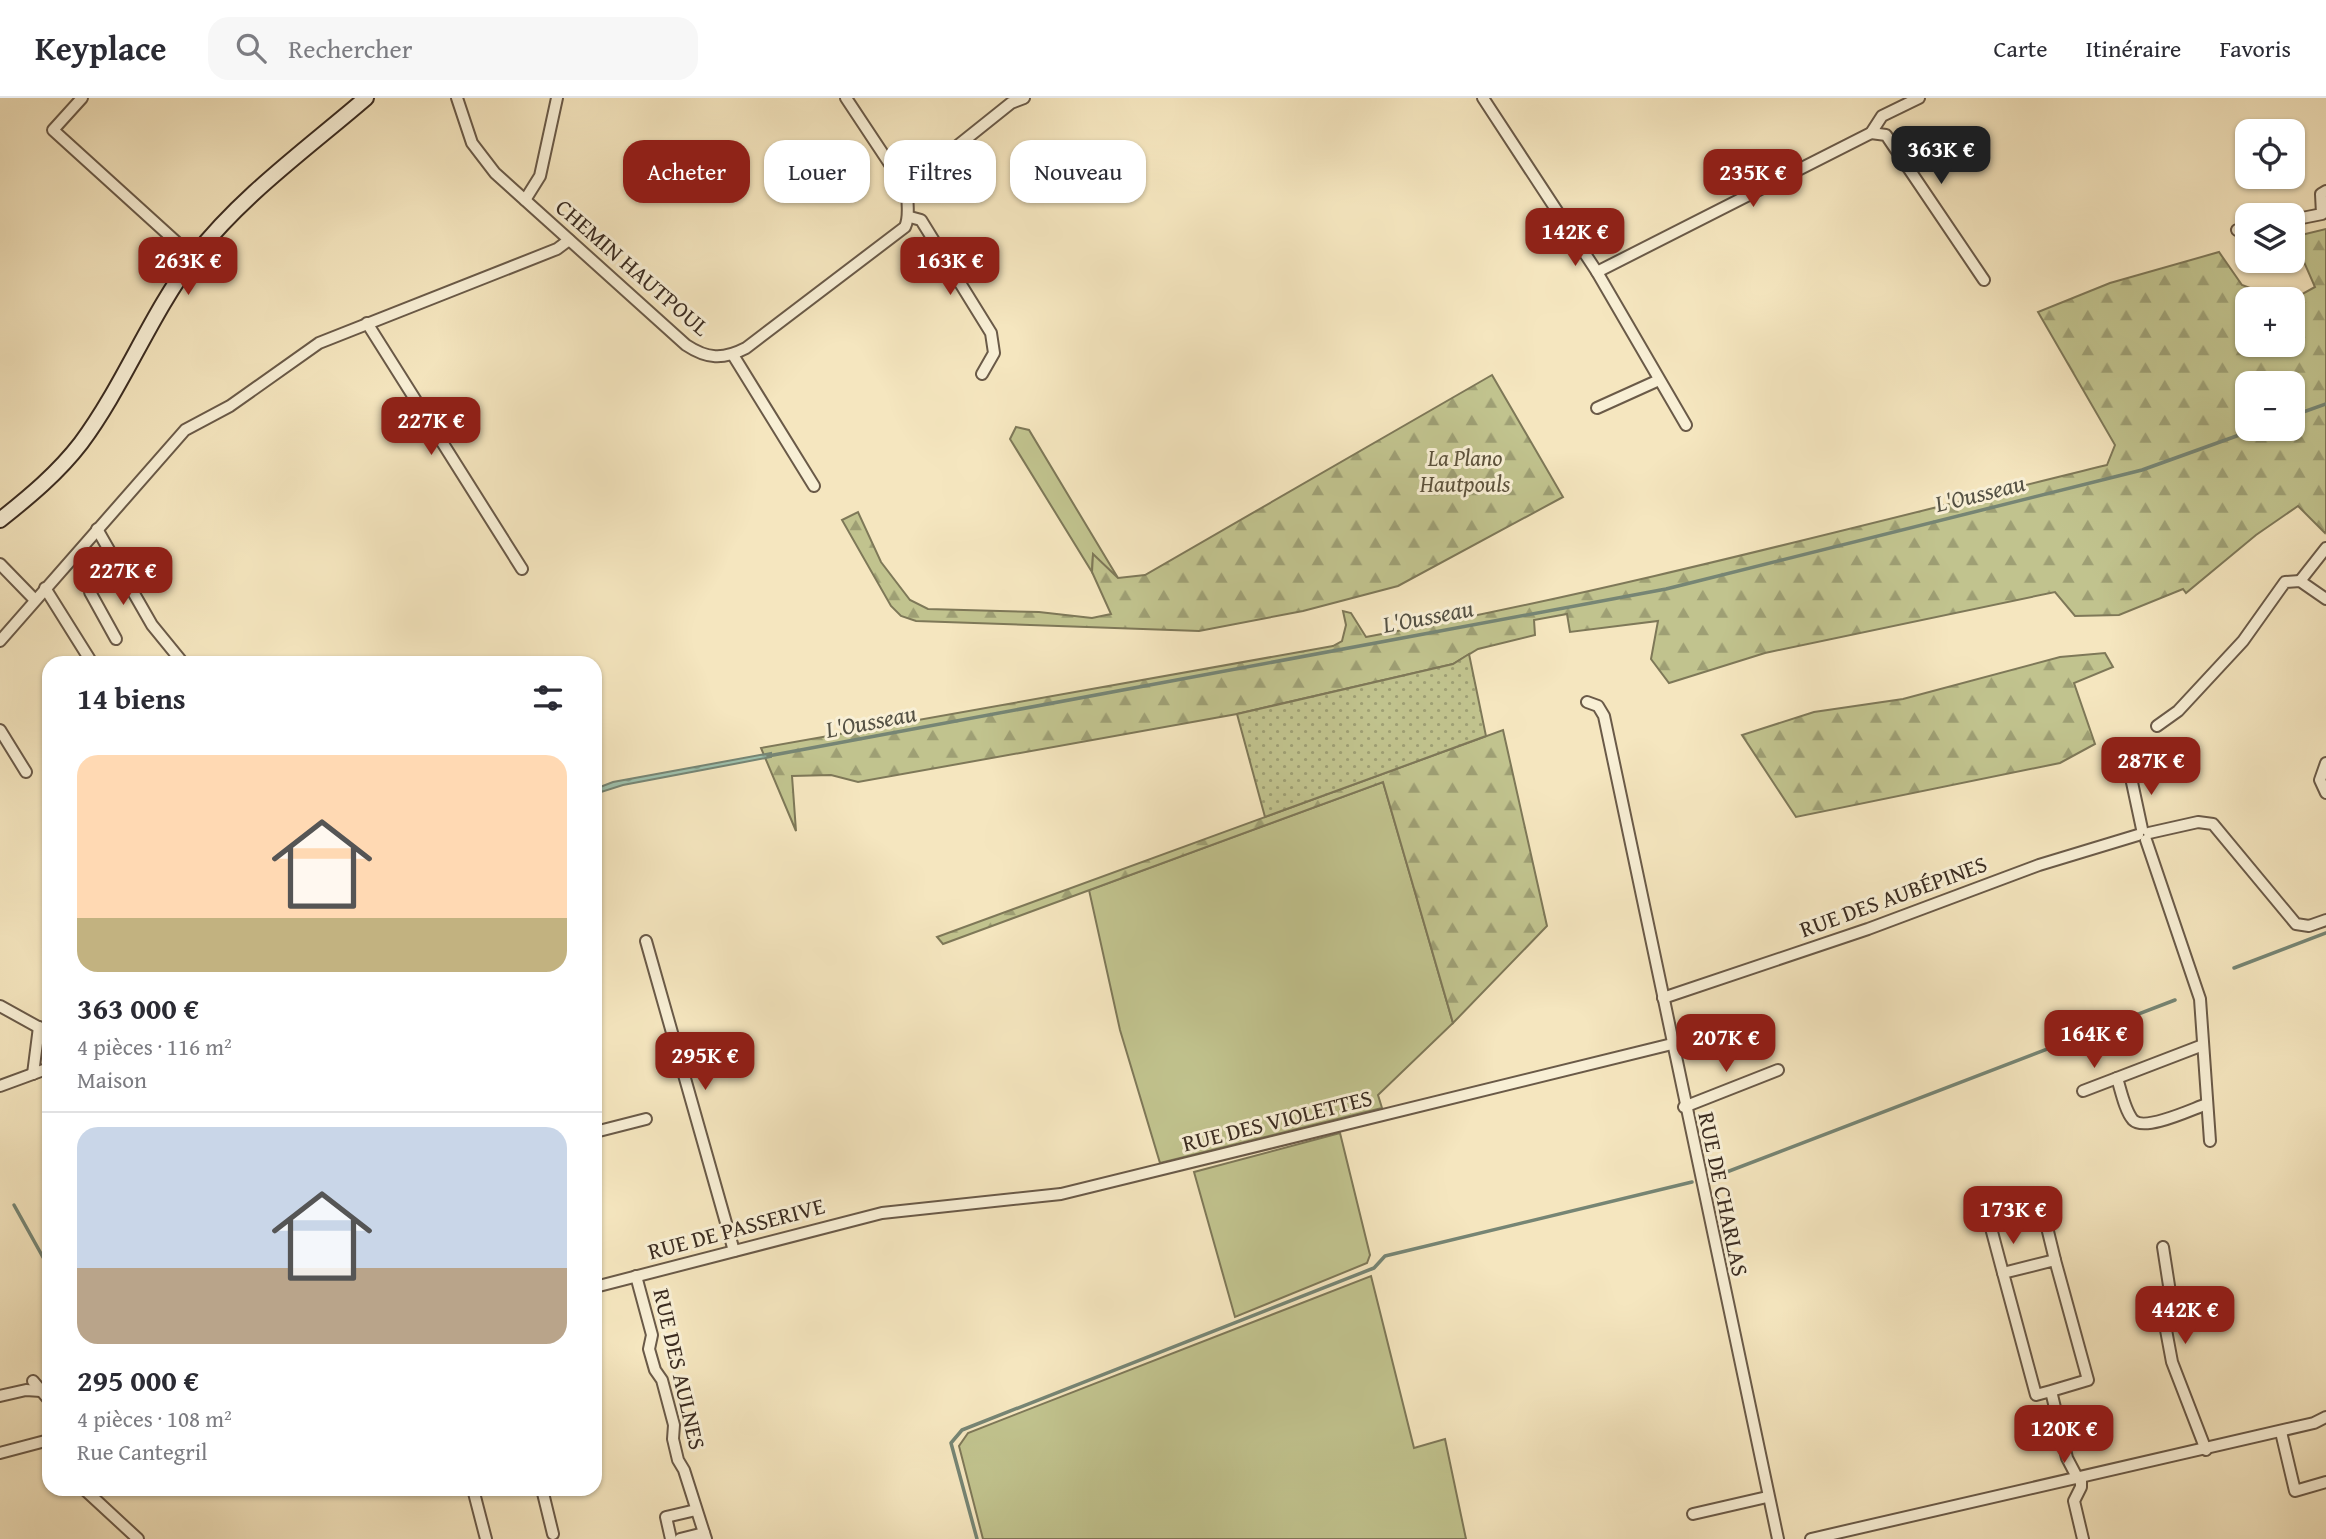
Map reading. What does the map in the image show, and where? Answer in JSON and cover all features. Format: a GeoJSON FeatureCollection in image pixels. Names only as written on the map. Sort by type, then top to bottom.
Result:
{"type":"FeatureCollection","features":[{"type":"Feature","properties":{"kind":"street"},"geometry":{"type":"LineString","coordinates":[[82,98],[53,130],[194,258]]}},
{"type":"Feature","properties":{"kind":"street"},"geometry":{"type":"LineString","coordinates":[[0,520],[45,483],[80,444],[111,397],[160,307],[194,258],[254,195],[366,98]]}},
{"type":"Feature","properties":{"kind":"street","name":"CHEMIN HAUTPOUL"},"geometry":{"type":"LineString","coordinates":[[457,98],[476,150],[525,200],[686,345],[700,354],[715,358],[733,355]]}},
{"type":"Feature","properties":{"kind":"street"},"geometry":{"type":"LineString","coordinates":[[525,200],[540,176],[557,98]]}},
{"type":"Feature","properties":{"kind":"street"},"geometry":{"type":"LineString","coordinates":[[846,98],[884,155]]}},
{"type":"Feature","properties":{"kind":"street"},"geometry":{"type":"LineString","coordinates":[[963,140],[1011,103],[1024,98]]}},
{"type":"Feature","properties":{"kind":"street"},"geometry":{"type":"LineString","coordinates":[[1483,98],[1597,272],[1686,425]]}},
{"type":"Feature","properties":{"kind":"street"},"geometry":{"type":"LineString","coordinates":[[1597,272],[1871,133],[1882,116],[1919,98]]}},
{"type":"Feature","properties":{"kind":"street"},"geometry":{"type":"LineString","coordinates":[[1871,133],[1885,135],[1984,279]]}},
{"type":"Feature","properties":{"kind":"street"},"geometry":{"type":"LineString","coordinates":[[2305,217],[2322,214],[2321,194],[2326,191]]}},
{"type":"Feature","properties":{"kind":"street"},"geometry":{"type":"LineString","coordinates":[[814,486],[733,355],[746,348],[905,227],[910,217],[908,203]]}},
{"type":"Feature","properties":{"kind":"street"},"geometry":{"type":"LineString","coordinates":[[910,217],[921,220],[991,333],[994,353],[982,374]]}},
{"type":"Feature","properties":{"kind":"street"},"geometry":{"type":"LineString","coordinates":[[0,641],[185,430],[230,406],[319,343],[557,249],[569,240]]}},
{"type":"Feature","properties":{"kind":"street"},"geometry":{"type":"LineString","coordinates":[[367,323],[522,569]]}},
{"type":"Feature","properties":{"kind":"street"},"geometry":{"type":"LineString","coordinates":[[1597,408],[1659,380]]}},
{"type":"Feature","properties":{"kind":"street"},"geometry":{"type":"LineString","coordinates":[[97,529],[152,625],[177,656]]}},
{"type":"Feature","properties":{"kind":"street"},"geometry":{"type":"LineString","coordinates":[[2300,581],[2326,548]]}},
{"type":"Feature","properties":{"kind":"street"},"geometry":{"type":"LineString","coordinates":[[114,562],[91,585],[89,592],[116,639]]}},
{"type":"Feature","properties":{"kind":"street"},"geometry":{"type":"LineString","coordinates":[[0,564],[35,600]]}},
{"type":"Feature","properties":{"kind":"street"},"geometry":{"type":"LineString","coordinates":[[2157,726],[2178,711],[2244,641],[2285,582],[2300,581],[2326,599]]}},
{"type":"Feature","properties":{"kind":"street"},"geometry":{"type":"LineString","coordinates":[[45,588],[88,656]]}},
{"type":"Feature","properties":{"kind":"street","name":"RUE DE CHARLAS"},"geometry":{"type":"LineString","coordinates":[[1587,702],[1598,706],[1604,716],[1684,1107],[1778,1539]]}},
{"type":"Feature","properties":{"kind":"street"},"geometry":{"type":"LineString","coordinates":[[0,730],[26,772]]}},
{"type":"Feature","properties":{"kind":"street"},"geometry":{"type":"LineString","coordinates":[[2326,763],[2320,776],[2326,793]]}},
{"type":"Feature","properties":{"kind":"street"},"geometry":{"type":"LineString","coordinates":[[2130,773],[2144,834],[2200,999],[2210,1141]]}},
{"type":"Feature","properties":{"kind":"street","name":"RUE DES AUBÉPINES"},"geometry":{"type":"LineString","coordinates":[[1663,998],[1868,929],[2039,865],[2144,834],[2198,822],[2213,824],[2296,924],[2309,926],[2326,920]]}},
{"type":"Feature","properties":{"kind":"street"},"geometry":{"type":"LineString","coordinates":[[646,941],[734,1251]]}},
{"type":"Feature","properties":{"kind":"street"},"geometry":{"type":"LineString","coordinates":[[0,1006],[42,1029]]}},
{"type":"Feature","properties":{"kind":"street"},"geometry":{"type":"LineString","coordinates":[[33,1074],[42,1038]]}},
{"type":"Feature","properties":{"kind":"street","name":"RUE DES VIOLETTES"},"geometry":{"type":"LineString","coordinates":[[888,1212],[1015,1202],[1061,1194],[1671,1044]]}},
{"type":"Feature","properties":{"kind":"street"},"geometry":{"type":"LineString","coordinates":[[2083,1091],[2203,1045]]}},
{"type":"Feature","properties":{"kind":"street"},"geometry":{"type":"LineString","coordinates":[[1684,1107],[1778,1070]]}},
{"type":"Feature","properties":{"kind":"street"},"geometry":{"type":"LineString","coordinates":[[0,1086],[42,1071]]}},
{"type":"Feature","properties":{"kind":"street"},"geometry":{"type":"LineString","coordinates":[[2117,1079],[2131,1117],[2138,1124],[2149,1125],[2207,1104]]}},
{"type":"Feature","properties":{"kind":"street"},"geometry":{"type":"LineString","coordinates":[[602,1130],[646,1119]]}},
{"type":"Feature","properties":{"kind":"street"},"geometry":{"type":"LineString","coordinates":[[1991,1228],[2036,1395],[2088,1380],[2043,1211]]}},
{"type":"Feature","properties":{"kind":"street","name":"RUE DE PASSERIVE"},"geometry":{"type":"LineString","coordinates":[[602,1285],[888,1212]]}},
{"type":"Feature","properties":{"kind":"street"},"geometry":{"type":"LineString","coordinates":[[2164,1247],[2172,1305],[2166,1330],[2172,1362],[2206,1451]]}},
{"type":"Feature","properties":{"kind":"street"},"geometry":{"type":"LineString","coordinates":[[2003,1273],[2055,1260]]}},
{"type":"Feature","properties":{"kind":"street","name":"RUE DES AULNES"},"geometry":{"type":"LineString","coordinates":[[636,1276],[652,1335],[649,1349],[655,1370],[662,1380],[674,1425],[673,1439],[678,1460],[684,1470],[705,1536],[680,1539]]}},
{"type":"Feature","properties":{"kind":"street"},"geometry":{"type":"LineString","coordinates":[[33,1381],[42,1392]]}},
{"type":"Feature","properties":{"kind":"street"},"geometry":{"type":"LineString","coordinates":[[0,1396],[26,1390],[42,1395]]}},
{"type":"Feature","properties":{"kind":"street"},"geometry":{"type":"LineString","coordinates":[[2051,1391],[2067,1458],[2079,1478],[2081,1487],[2074,1501],[2083,1539]]}},
{"type":"Feature","properties":{"kind":"street"},"geometry":{"type":"LineString","coordinates":[[1811,1539],[2206,1451],[2281,1432],[2326,1417]]}},
{"type":"Feature","properties":{"kind":"street"},"geometry":{"type":"LineString","coordinates":[[2281,1432],[2295,1491],[2326,1482]]}},
{"type":"Feature","properties":{"kind":"street"},"geometry":{"type":"LineString","coordinates":[[0,1453],[42,1442]]}},
{"type":"Feature","properties":{"kind":"street"},"geometry":{"type":"LineString","coordinates":[[92,1496],[138,1539]]}},
{"type":"Feature","properties":{"kind":"street"},"geometry":{"type":"LineString","coordinates":[[475,1496],[486,1539]]}},
{"type":"Feature","properties":{"kind":"street"},"geometry":{"type":"LineString","coordinates":[[544,1496],[553,1534]]}},
{"type":"Feature","properties":{"kind":"street"},"geometry":{"type":"LineString","coordinates":[[1693,1514],[1768,1497]]}},
{"type":"Feature","properties":{"kind":"street"},"geometry":{"type":"LineString","coordinates":[[671,1539],[666,1517],[696,1510]]}},
{"type":"Feature","properties":{"kind":"green space"},"geometry":{"type":"Polygon","coordinates":[[[2326,229],[2325,533],[2298,506],[2256,535],[2186,593],[2183,589],[2119,615],[2075,616],[2055,592],[1765,653],[1669,683],[1651,659],[1658,621],[1570,632],[1567,614],[1534,620],[1535,635],[1478,649],[1453,664],[1237,714],[858,782],[831,775],[792,776],[796,831],[761,748],[1333,646],[1342,641],[1346,625],[1343,611],[1351,613],[1366,637],[1645,578],[2107,465],[2115,445],[2038,312],[2110,283],[2219,252],[2242,285],[2247,287],[2235,287],[2235,357],[2305,357],[2305,292],[2315,287],[2305,264],[2305,234],[2326,229]]]}},
{"type":"Feature","properties":{"kind":"green space","name":"La Plano Hautpouls"},"geometry":{"type":"Polygon","coordinates":[[[1492,375],[1563,497],[1398,586],[1303,611],[1199,631],[916,621],[901,616],[891,606],[842,520],[858,512],[881,562],[910,600],[928,609],[1039,612],[1092,618],[1111,614],[1092,572],[1093,554],[1118,578],[1145,575],[1492,375]]]}},
{"type":"Feature","properties":{"kind":"green space"},"geometry":{"type":"Polygon","coordinates":[[[1016,427],[1029,430],[1118,578],[1093,555],[1092,572],[1010,439],[1016,427]]]}},
{"type":"Feature","properties":{"kind":"green space"},"geometry":{"type":"Polygon","coordinates":[[[2105,653],[2113,667],[2074,683],[2095,744],[2060,763],[1796,817],[1742,735],[1814,712],[1903,699],[2060,657],[2105,653]]]}},
{"type":"Feature","properties":{"kind":"green space"},"geometry":{"type":"Polygon","coordinates":[[[1469,654],[1486,736],[1265,817],[1237,714],[1453,664],[1469,654]]]}},
{"type":"Feature","properties":{"kind":"green space"},"geometry":{"type":"Polygon","coordinates":[[[1503,730],[1547,926],[1453,1023],[1383,782],[943,944],[937,937],[1503,730]]]}},
{"type":"Feature","properties":{"kind":"green space"},"geometry":{"type":"Polygon","coordinates":[[[1383,782],[1453,1023],[1378,1095],[1382,1108],[1160,1163],[1120,1030],[1089,890],[1383,782]]]}},
{"type":"Feature","properties":{"kind":"green space"},"geometry":{"type":"Polygon","coordinates":[[[1340,1133],[1370,1255],[1367,1263],[1235,1317],[1194,1172],[1340,1133]]]}},
{"type":"Feature","properties":{"kind":"green space"},"geometry":{"type":"Polygon","coordinates":[[[1371,1276],[1414,1448],[1445,1439],[1466,1539],[983,1539],[959,1446],[968,1433],[1371,1276]]]}},
{"type":"Feature","properties":{"kind":"water"},"geometry":{"type":"Polygon","coordinates":[[[771,753],[771,757],[623,785],[602,792],[602,786],[771,753]]]}},
{"type":"Feature","properties":{"kind":"waterway","name":"L'Ousseau"},"geometry":{"type":"LineString","coordinates":[[2305,411],[2326,404]]}},
{"type":"Feature","properties":{"kind":"waterway","name":"L'Ousseau"},"geometry":{"type":"LineString","coordinates":[[768,756],[1666,589],[2142,470],[2235,437]]}},
{"type":"Feature","properties":{"kind":"waterway"},"geometry":{"type":"LineString","coordinates":[[2234,968],[2326,933]]}},
{"type":"Feature","properties":{"kind":"waterway"},"geometry":{"type":"LineString","coordinates":[[1711,1178],[2175,1000]]}},
{"type":"Feature","properties":{"kind":"waterway"},"geometry":{"type":"LineString","coordinates":[[977,1539],[951,1443],[962,1430],[1374,1268],[1385,1256],[1692,1182]]}},
{"type":"Feature","properties":{"kind":"waterway"},"geometry":{"type":"LineString","coordinates":[[14,1205],[42,1255]]}}]}
